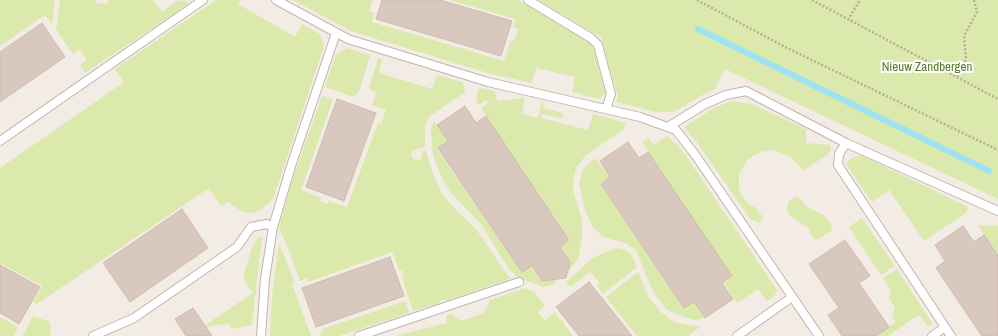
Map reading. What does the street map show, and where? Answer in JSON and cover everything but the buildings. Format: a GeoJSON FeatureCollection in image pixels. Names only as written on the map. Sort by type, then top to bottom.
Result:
{"type":"FeatureCollection","features":[{"type":"Feature","properties":{"kind":"lane"},"geometry":{"type":"LineString","coordinates":[[0,141],[203,0]]}},
{"type":"Feature","properties":{"kind":"lane"},"geometry":{"type":"LineString","coordinates":[[276,0],[336,33],[356,42],[488,82],[640,117],[676,130],[696,156],[819,336]]}},
{"type":"Feature","properties":{"kind":"lane"},"geometry":{"type":"LineString","coordinates":[[528,0],[591,38],[598,45],[611,94],[606,109]]}},
{"type":"Feature","properties":{"kind":"lane"},"geometry":{"type":"LineString","coordinates":[[261,336],[265,279],[273,227],[291,166],[336,33]]}},
{"type":"Feature","properties":{"kind":"lane"},"geometry":{"type":"LineString","coordinates":[[668,127],[705,104],[726,95],[746,91],[846,143],[998,211]]}},
{"type":"Feature","properties":{"kind":"lane"},"geometry":{"type":"LineString","coordinates":[[846,143],[839,154],[838,165],[951,336]]}},
{"type":"Feature","properties":{"kind":"lane"},"geometry":{"type":"LineString","coordinates":[[94,336],[134,318],[237,247],[251,227],[267,224],[273,227]]}},
{"type":"Feature","properties":{"kind":"lane"},"geometry":{"type":"LineString","coordinates":[[359,336],[519,282]]}},
{"type":"Feature","properties":{"kind":"lane"},"geometry":{"type":"LineString","coordinates":[[737,336],[792,297]]}},
{"type":"Feature","properties":{"kind":"lane"},"geometry":{"type":"LineString","coordinates":[[932,336],[945,327]]}},
{"type":"Feature","properties":{"kind":"path"},"geometry":{"type":"LineString","coordinates":[[698,0],[787,48],[998,150]]}},
{"type":"Feature","properties":{"kind":"path"},"geometry":{"type":"LineString","coordinates":[[812,0],[998,99]]}},
{"type":"Feature","properties":{"kind":"path"},"geometry":{"type":"LineString","coordinates":[[848,20],[860,0]]}},
{"type":"Feature","properties":{"kind":"path"},"geometry":{"type":"LineString","coordinates":[[957,76],[966,59],[964,36],[977,12],[974,0]]}},
{"type":"Feature","properties":{"kind":"green space"},"geometry":{"type":"Polygon","coordinates":[[[0,0],[55,0],[52,24],[45,15],[0,46],[0,0]]]}},
{"type":"Feature","properties":{"kind":"green space"},"geometry":{"type":"Polygon","coordinates":[[[60,0],[96,0],[96,3],[107,4],[108,0],[153,0],[162,12],[178,0],[181,2],[185,0],[188,4],[85,73],[80,65],[87,60],[79,49],[73,54],[56,29],[60,0]]]}},
{"type":"Feature","properties":{"kind":"green space"},"geometry":{"type":"Polygon","coordinates":[[[216,0],[241,0],[238,4],[295,37],[302,24],[320,34],[324,46],[273,199],[260,210],[252,213],[243,212],[228,202],[221,206],[209,188],[37,304],[33,302],[42,286],[0,263],[0,168],[124,82],[115,69],[216,0]]]}},
{"type":"Feature","properties":{"kind":"green space"},"geometry":{"type":"Polygon","coordinates":[[[293,0],[373,0],[369,11],[374,13],[372,22],[504,61],[510,41],[514,41],[518,29],[513,28],[515,19],[450,0],[518,0],[588,42],[594,50],[605,93],[600,99],[572,92],[575,77],[536,68],[532,83],[491,74],[351,31],[293,0]]]}},
{"type":"Feature","properties":{"kind":"green space","name":"Nieuw Zandbergen"},"geometry":{"type":"Polygon","coordinates":[[[539,0],[998,0],[998,199],[725,69],[716,86],[718,88],[706,93],[674,112],[656,112],[616,102],[618,96],[601,37],[539,0]]]}},
{"type":"Feature","properties":{"kind":"green space"},"geometry":{"type":"Polygon","coordinates":[[[347,48],[370,55],[360,89],[354,97],[325,87],[336,55],[347,48]]]}},
{"type":"Feature","properties":{"kind":"green space"},"geometry":{"type":"Polygon","coordinates":[[[378,58],[382,59],[379,73],[432,89],[437,75],[462,82],[465,89],[464,93],[430,116],[425,125],[425,147],[413,150],[411,154],[413,159],[419,160],[422,157],[422,151],[426,151],[433,174],[442,194],[476,229],[510,279],[445,301],[444,299],[439,301],[440,303],[413,311],[402,278],[404,277],[402,270],[399,270],[392,252],[308,282],[307,278],[300,281],[279,228],[290,187],[322,96],[333,99],[301,190],[321,198],[320,201],[327,204],[329,201],[347,207],[378,123],[381,124],[386,110],[372,105],[376,92],[369,89],[378,58]]]}},
{"type":"Feature","properties":{"kind":"green space"},"geometry":{"type":"Polygon","coordinates":[[[479,88],[495,91],[497,101],[525,98],[522,114],[538,118],[542,102],[544,103],[543,108],[563,113],[562,119],[542,114],[541,118],[588,130],[593,114],[626,123],[624,129],[585,156],[576,168],[573,180],[573,190],[582,220],[582,238],[578,259],[570,270],[559,279],[570,263],[562,249],[558,248],[570,240],[481,108],[488,103],[487,99],[479,105],[476,100],[479,88]]]}},
{"type":"Feature","properties":{"kind":"green space"},"geometry":{"type":"Polygon","coordinates":[[[733,101],[754,105],[806,129],[806,143],[830,145],[831,149],[828,154],[804,170],[789,156],[774,150],[762,151],[748,159],[739,174],[739,191],[749,205],[756,208],[763,217],[760,223],[750,219],[696,141],[684,127],[715,107],[733,101]]]}},
{"type":"Feature","properties":{"kind":"green space"},"geometry":{"type":"Polygon","coordinates":[[[434,121],[449,141],[437,149],[522,272],[531,267],[541,281],[544,282],[552,277],[556,282],[554,284],[544,287],[518,278],[509,269],[481,224],[450,192],[440,174],[433,155],[431,128],[434,121]]]}},
{"type":"Feature","properties":{"kind":"green space"},"geometry":{"type":"Polygon","coordinates":[[[667,136],[682,150],[777,290],[775,295],[767,301],[758,289],[737,303],[724,283],[732,277],[642,142],[649,138],[654,145],[667,136]]]}},
{"type":"Feature","properties":{"kind":"green space"},"geometry":{"type":"Polygon","coordinates":[[[861,155],[968,207],[966,213],[924,241],[889,190],[872,202],[846,164],[850,159],[861,155]]]}},
{"type":"Feature","properties":{"kind":"green space"},"geometry":{"type":"Polygon","coordinates":[[[595,158],[610,178],[601,184],[684,308],[694,302],[704,318],[696,320],[690,319],[667,310],[653,292],[636,250],[625,243],[603,237],[592,226],[585,210],[579,183],[583,169],[595,158]]]}},
{"type":"Feature","properties":{"kind":"green space"},"geometry":{"type":"Polygon","coordinates":[[[796,197],[800,198],[806,206],[825,216],[832,226],[831,231],[815,240],[810,233],[811,230],[790,216],[787,211],[788,202],[796,197]]]}},
{"type":"Feature","properties":{"kind":"green space"},"geometry":{"type":"Polygon","coordinates":[[[862,218],[895,266],[881,275],[849,227],[862,218]]]}},
{"type":"Feature","properties":{"kind":"green space"},"geometry":{"type":"Polygon","coordinates":[[[978,226],[998,226],[998,256],[978,226]]]}},
{"type":"Feature","properties":{"kind":"green space"},"geometry":{"type":"Polygon","coordinates":[[[262,236],[252,325],[231,329],[229,323],[201,328],[253,293],[243,278],[251,250],[258,238],[262,236]]]}},
{"type":"Feature","properties":{"kind":"green space"},"geometry":{"type":"Polygon","coordinates":[[[279,243],[295,283],[292,284],[311,336],[270,336],[272,296],[279,243]]]}},
{"type":"Feature","properties":{"kind":"green space"},"geometry":{"type":"Polygon","coordinates":[[[617,248],[626,250],[631,254],[637,267],[603,294],[597,286],[600,283],[590,272],[570,287],[566,282],[594,257],[617,248]]]}},
{"type":"Feature","properties":{"kind":"green space"},"geometry":{"type":"Polygon","coordinates":[[[897,269],[932,323],[928,327],[919,315],[888,336],[876,336],[896,322],[892,316],[895,308],[889,298],[891,290],[883,278],[897,269]]]}},
{"type":"Feature","properties":{"kind":"green space"},"geometry":{"type":"Polygon","coordinates":[[[638,272],[649,298],[662,313],[674,322],[700,327],[688,336],[637,336],[606,297],[638,272]]]}},
{"type":"Feature","properties":{"kind":"green space"},"geometry":{"type":"Polygon","coordinates":[[[524,288],[534,292],[545,306],[538,312],[545,321],[555,312],[573,336],[395,336],[447,323],[446,316],[451,314],[461,321],[484,313],[490,300],[524,288]]]}},
{"type":"Feature","properties":{"kind":"green space"},"geometry":{"type":"Polygon","coordinates":[[[405,301],[409,313],[339,336],[320,336],[323,329],[405,301]]]}},
{"type":"Feature","properties":{"kind":"green space"},"geometry":{"type":"Polygon","coordinates":[[[33,316],[50,322],[51,336],[23,336],[33,316]]]}},
{"type":"Feature","properties":{"kind":"green space"},"geometry":{"type":"Polygon","coordinates":[[[0,317],[18,327],[14,336],[0,336],[0,317]]]}},
{"type":"Feature","properties":{"kind":"waterway"},"geometry":{"type":"LineString","coordinates":[[698,29],[989,171]]}}]}
